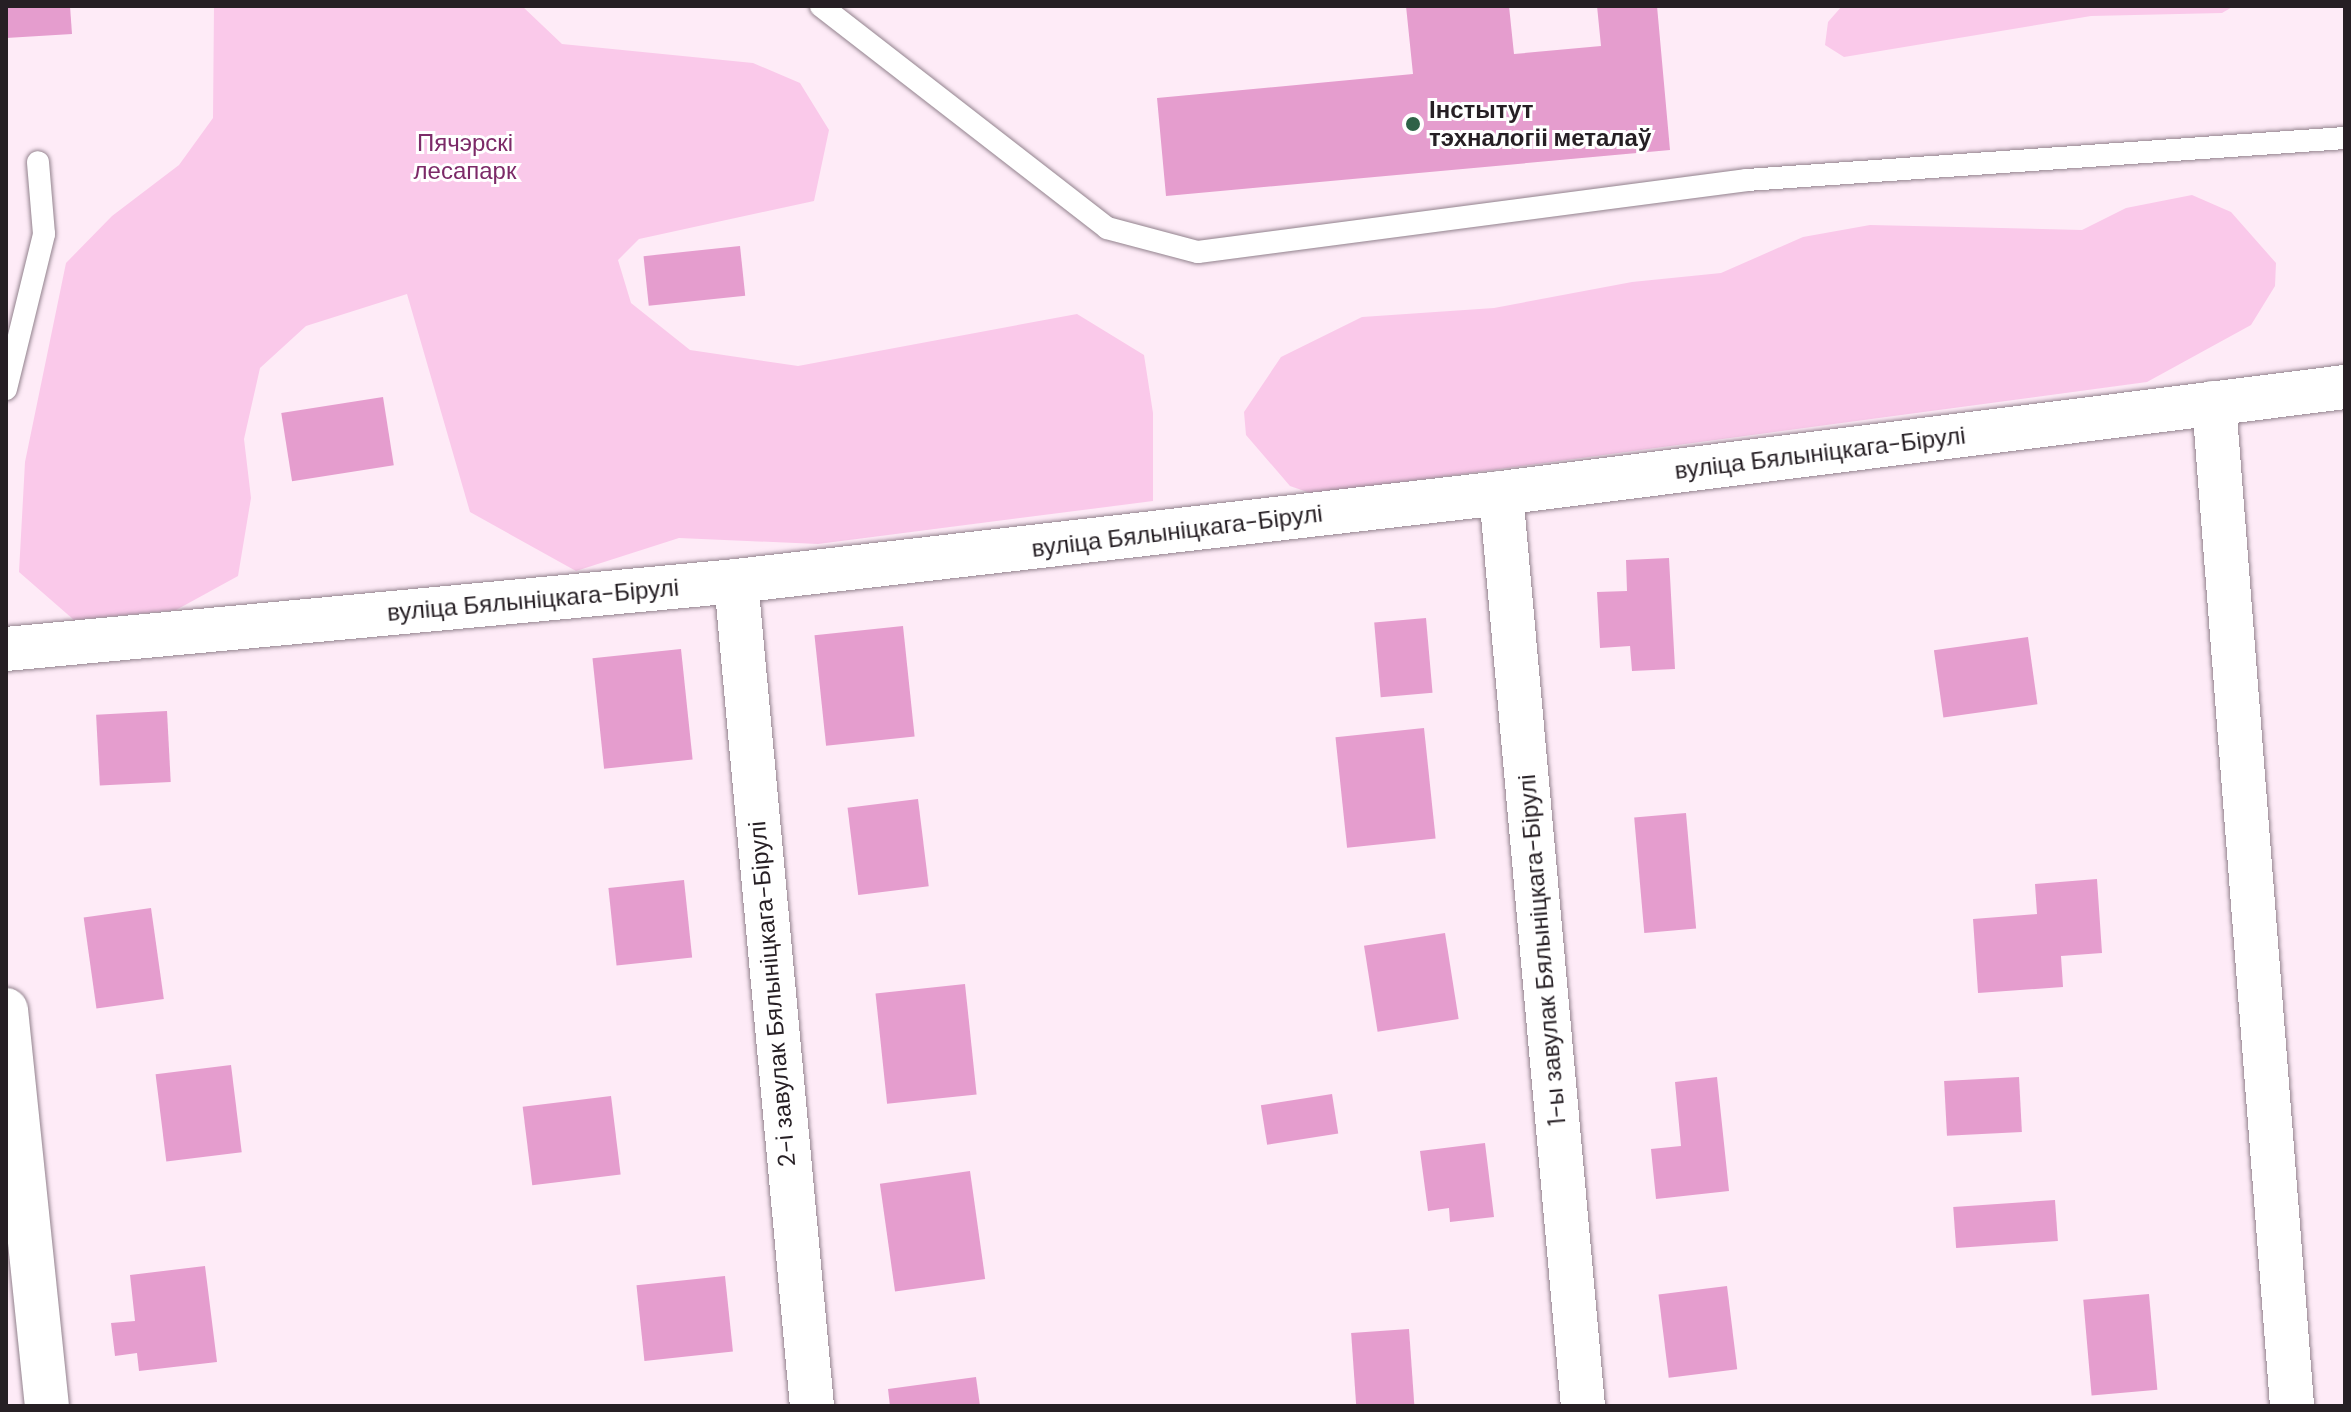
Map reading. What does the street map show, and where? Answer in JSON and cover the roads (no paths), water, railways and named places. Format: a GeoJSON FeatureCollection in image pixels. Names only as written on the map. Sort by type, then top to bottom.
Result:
{"type":"FeatureCollection","features":[{"type":"Feature","properties":{"kind":"street","name":"вуліца Бялыніцкага-Бірулі"},"geometry":{"type":"LineString","coordinates":[[6,649],[736,581],[1501,493],[2345,387]]}},
{"type":"Feature","properties":{"kind":"street"},"geometry":{"type":"LineString","coordinates":[[2214,403],[2292,1406]]}},
{"type":"Feature","properties":{"kind":"street","name":"1-ы завулак Бялыніцкага-Бірулі"},"geometry":{"type":"LineString","coordinates":[[1501,493],[1583,1406]]}},
{"type":"Feature","properties":{"kind":"street","name":"2-і завулак Бялыніцкага-Бірулі"},"geometry":{"type":"LineString","coordinates":[[736,581],[812,1406]]}},
{"type":"Feature","properties":{"kind":"street"},"geometry":{"type":"LineString","coordinates":[[6,1010],[47,1406]]}},
{"type":"Feature","properties":{"kind":"lane"},"geometry":{"type":"LineString","coordinates":[[821,6],[1107,228],[1198,252],[1747,180],[2345,138]]}},
{"type":"Feature","properties":{"kind":"lane"},"geometry":{"type":"LineString","coordinates":[[6,389],[44,234],[38,162]]}},
{"type":"Feature","properties":{"kind":"place","name":"Інстытут тэхналогіі металаў"},"geometry":{"type":"Point","coordinates":[1413,124]}},
{"type":"Feature","properties":{"kind":"park label","name":"Пячэрскі лесапарк"},"geometry":{"type":"Point","coordinates":[465,157]}}]}
